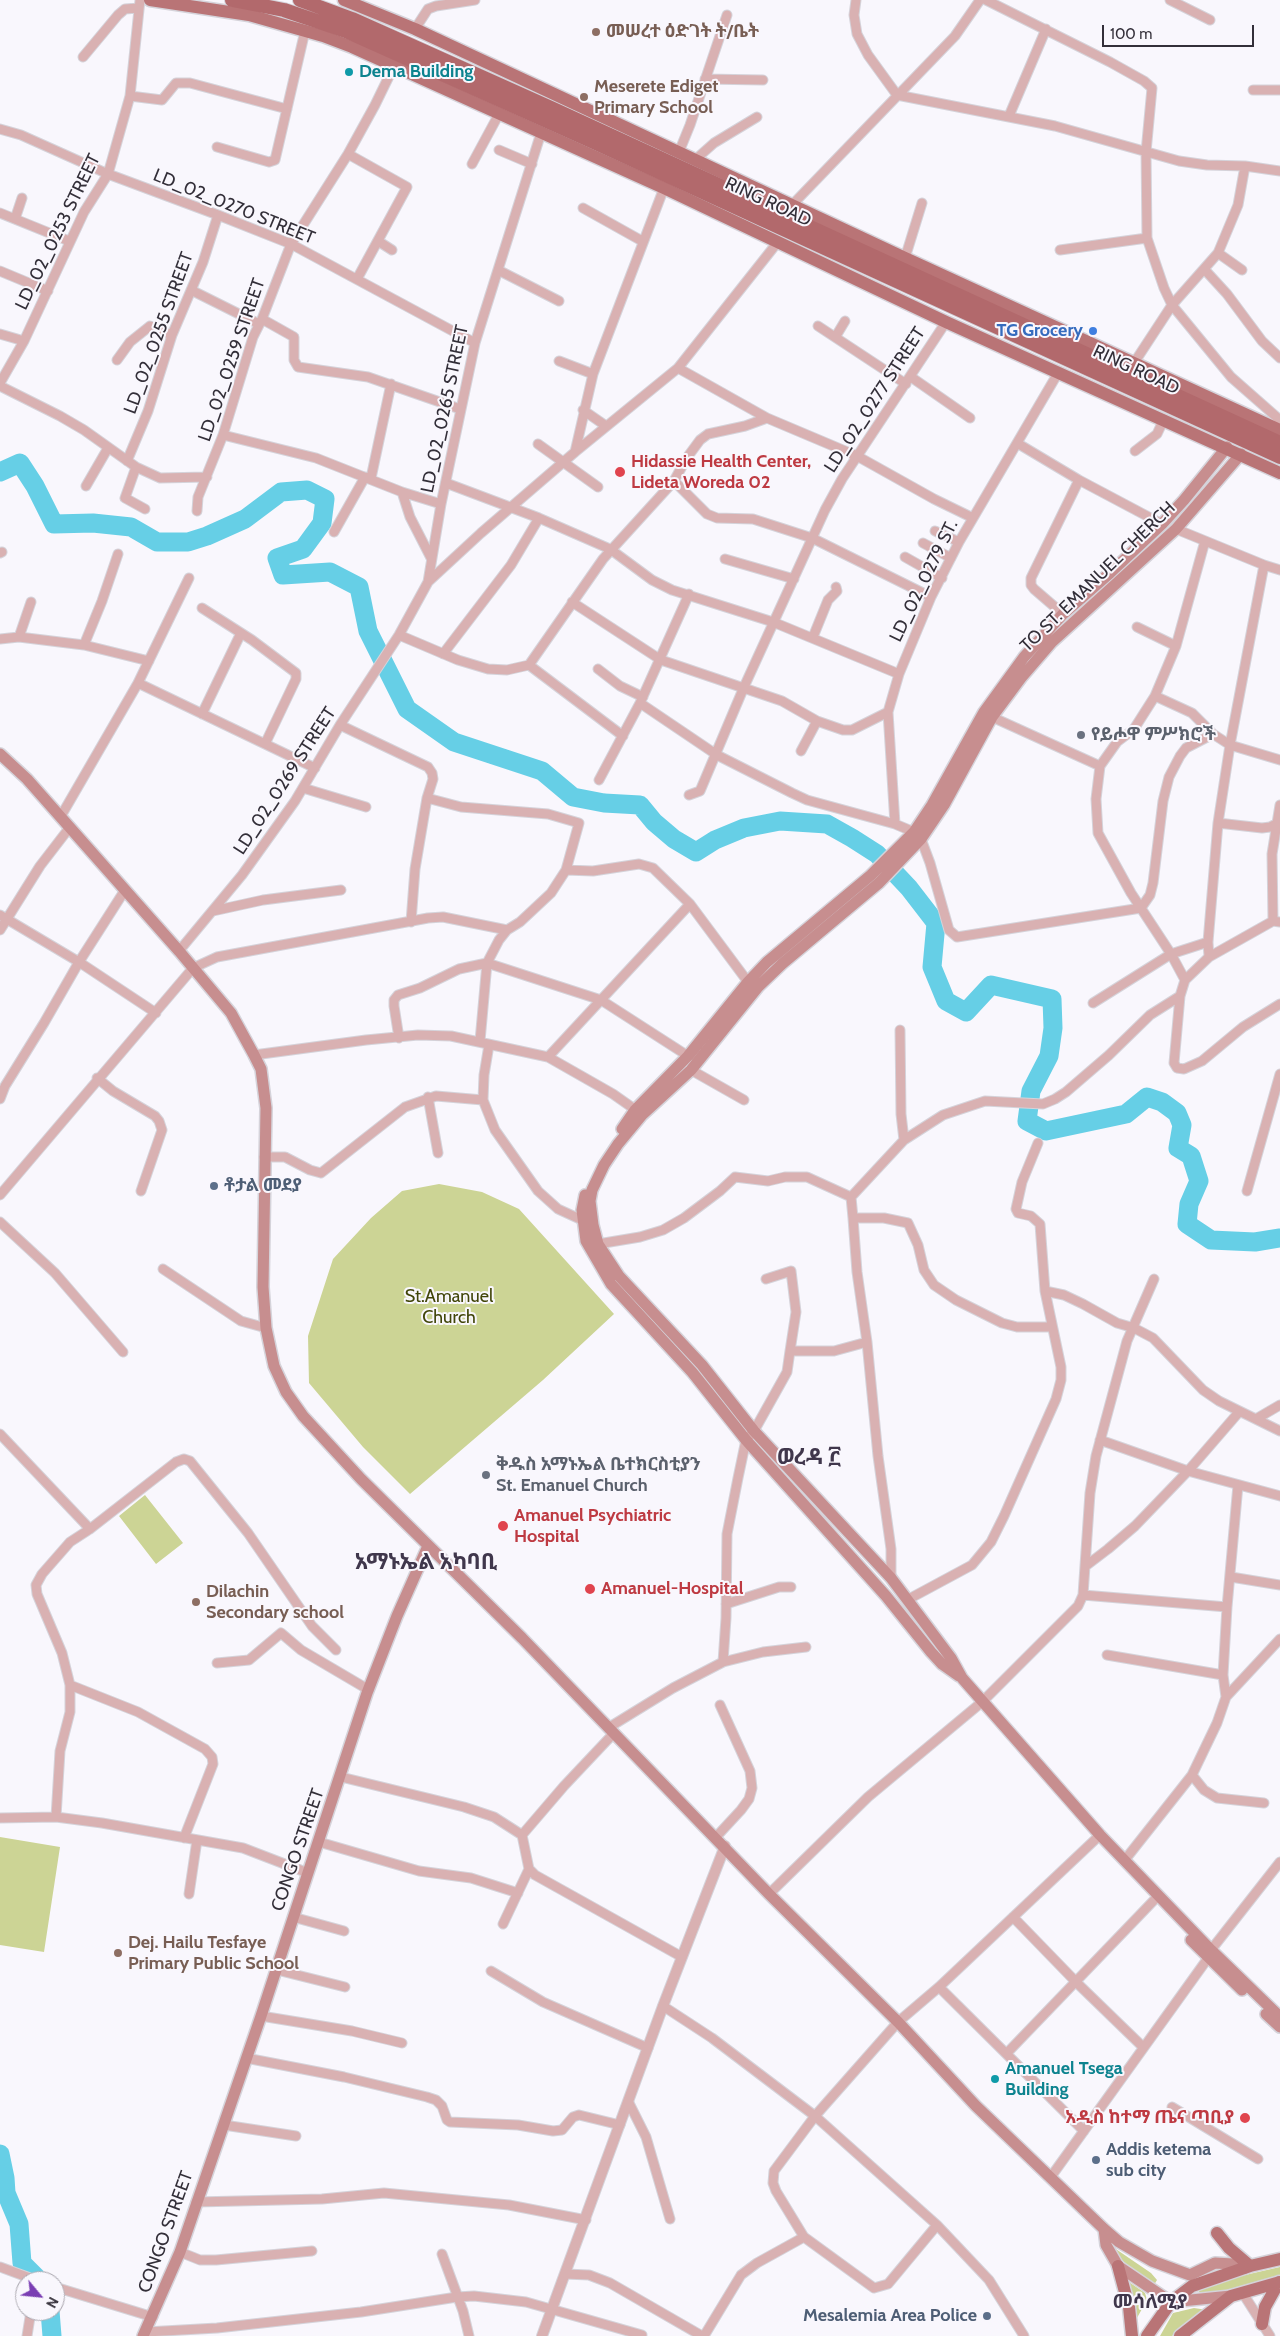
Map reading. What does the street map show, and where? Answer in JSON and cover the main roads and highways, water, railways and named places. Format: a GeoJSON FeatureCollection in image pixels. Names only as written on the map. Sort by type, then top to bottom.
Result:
{"type":"FeatureCollection","features":[{"type":"Feature","properties":{"kind":"highway","name":"RING ROAD"},"geometry":{"type":"LineString","coordinates":[[232,0],[284,10],[346,31],[604,146],[1280,457]]}},
{"type":"Feature","properties":{"kind":"highway","name":"RING ROAD"},"geometry":{"type":"LineString","coordinates":[[300,0],[352,19],[562,113],[1280,443]]}},
{"type":"Feature","properties":{"kind":"main road"},"geometry":{"type":"LineString","coordinates":[[150,0],[249,16],[305,31],[352,47],[664,188],[946,322],[1227,447],[1280,473]]}},
{"type":"Feature","properties":{"kind":"main road"},"geometry":{"type":"LineString","coordinates":[[344,0],[415,29],[905,258],[1280,430]]}},
{"type":"Feature","properties":{"kind":"main road","name":"TO ST. EMANUEL CHERCH"},"geometry":{"type":"LineString","coordinates":[[917,836],[932,805],[984,712],[1024,657],[1063,614],[1162,524],[1227,447]]}},
{"type":"Feature","properties":{"kind":"main road","name":"TO ST. EMANUEL CHERCH"},"geometry":{"type":"LineString","coordinates":[[875,879],[900,855],[944,805],[992,717],[1021,678],[1052,642],[1176,529],[1241,454]]}},
{"type":"Feature","properties":{"kind":"main road"},"geometry":{"type":"LineString","coordinates":[[0,754],[28,779],[179,951],[230,1013],[254,1055],[260,1069],[266,1108],[263,1288],[266,1328],[274,1366],[286,1392],[303,1416],[361,1479],[529,1645],[725,1846],[769,1894],[898,2022],[976,2106],[1104,2229],[1119,2242],[1152,2261],[1190,2275],[1215,2264],[1233,2264],[1248,2267]]}},
{"type":"Feature","properties":{"kind":"main road"},"geometry":{"type":"LineString","coordinates":[[875,879],[767,962],[638,1112],[592,1190],[587,1219],[586,1241],[610,1284],[750,1436],[942,1664],[980,1703],[1098,1837],[1280,2027]]}},
{"type":"Feature","properties":{"kind":"main road"},"geometry":{"type":"LineString","coordinates":[[638,1112],[692,1070],[758,987],[875,879]]}},
{"type":"Feature","properties":{"kind":"main road"},"geometry":{"type":"LineString","coordinates":[[587,1219],[606,1260],[702,1365],[750,1436],[891,1578],[951,1658],[962,1678],[980,1703]]}},
{"type":"Feature","properties":{"kind":"main road","name":"CONGO STREET"},"geometry":{"type":"LineString","coordinates":[[144,2334],[180,2252],[277,1970],[369,1690],[397,1616],[428,1546]]}},
{"type":"Feature","properties":{"kind":"main road"},"geometry":{"type":"LineString","coordinates":[[942,1664],[962,1678]]}},
{"type":"Feature","properties":{"kind":"main road"},"geometry":{"type":"LineString","coordinates":[[1098,1837],[1124,1861],[1156,1898]]}},
{"type":"Feature","properties":{"kind":"main road"},"geometry":{"type":"LineString","coordinates":[[1209,1954],[1280,2017]]}},
{"type":"Feature","properties":{"kind":"main road"},"geometry":{"type":"LineString","coordinates":[[1104,2229],[1106,2245],[1118,2266],[1129,2307],[1132,2336]]}},
{"type":"Feature","properties":{"kind":"main road"},"geometry":{"type":"LineString","coordinates":[[1217,2233],[1248,2267]]}},
{"type":"Feature","properties":{"kind":"main road"},"geometry":{"type":"LineString","coordinates":[[1147,2336],[1171,2302],[1192,2286],[1248,2267],[1280,2259]]}},
{"type":"Feature","properties":{"kind":"main road"},"geometry":{"type":"LineString","coordinates":[[1118,2266],[1171,2302],[1237,2294],[1280,2282]]}},
{"type":"Feature","properties":{"kind":"main road"},"geometry":{"type":"LineString","coordinates":[[1262,2324],[1265,2307],[1280,2282]]}},
{"type":"Feature","properties":{"kind":"main road"},"geometry":{"type":"LineString","coordinates":[[1180,2336],[1237,2294]]}},
{"type":"Feature","properties":{"kind":"main road"},"geometry":{"type":"LineString","coordinates":[[1158,2336],[1171,2302]]}},
{"type":"Feature","properties":{"kind":"waterway"},"geometry":{"type":"LineString","coordinates":[[0,472],[20,463],[35,486],[54,524],[93,523],[131,527],[157,542],[188,542],[207,536],[245,519],[281,492],[307,490],[325,499],[322,523],[303,549],[277,558],[283,575],[330,572],[359,587],[368,631],[407,709],[454,742],[542,771],[573,797],[604,803],[640,805],[654,822],[674,839],[696,852],[715,840],[744,828],[780,821],[827,824],[852,838],[877,854],[909,888],[936,923],[932,967],[946,1001],[966,1012],[991,985],[1052,999],[1053,1028],[1049,1056],[1031,1091],[1027,1121],[1046,1131],[1126,1114],[1147,1097],[1162,1102],[1177,1113],[1182,1125],[1178,1148],[1191,1156],[1199,1181],[1189,1204],[1187,1224],[1211,1240],[1255,1242],[1280,1238]]}},
{"type":"Feature","properties":{"kind":"waterway"},"geometry":{"type":"LineString","coordinates":[[0,2154],[6,2193],[19,2224],[22,2263],[30,2271]]}},
{"type":"Feature","properties":{"kind":"waterway"},"geometry":{"type":"LineString","coordinates":[[51,2321],[52,2336]]}},
{"type":"Feature","properties":{"kind":"place","name":"መሠረተ ዕድገት ት/ቤት"},"geometry":{"type":"Point","coordinates":[596,32]}},
{"type":"Feature","properties":{"kind":"place","name":"Dema Building"},"geometry":{"type":"Point","coordinates":[349,72]}},
{"type":"Feature","properties":{"kind":"place","name":"Meserete Ediget Primary School"},"geometry":{"type":"Point","coordinates":[584,97]}},
{"type":"Feature","properties":{"kind":"place","name":"TG Grocery"},"geometry":{"type":"Point","coordinates":[1093,331]}},
{"type":"Feature","properties":{"kind":"place","name":"Hidassie Health Center, Lideta Woreda 02"},"geometry":{"type":"Point","coordinates":[620,472]}},
{"type":"Feature","properties":{"kind":"place","name":"የይሖዋ ምሥክሮች"},"geometry":{"type":"Point","coordinates":[1081,735]}},
{"type":"Feature","properties":{"kind":"place","name":"ቶታል መደያ"},"geometry":{"type":"Point","coordinates":[214,1186]}},
{"type":"Feature","properties":{"kind":"place","name":"ቅዱስ አማኑኤል ቤተክርስቲያን St. Emanuel Church"},"geometry":{"type":"Point","coordinates":[486,1475]}},
{"type":"Feature","properties":{"kind":"place","name":"Amanuel Psychiatric Hospital"},"geometry":{"type":"Point","coordinates":[503,1526]}},
{"type":"Feature","properties":{"kind":"place","name":"Amanuel-Hospital"},"geometry":{"type":"Point","coordinates":[590,1589]}},
{"type":"Feature","properties":{"kind":"place","name":"Dilachin Secondary school"},"geometry":{"type":"Point","coordinates":[196,1602]}},
{"type":"Feature","properties":{"kind":"place","name":"Dej. Hailu Tesfaye Primary Public School"},"geometry":{"type":"Point","coordinates":[118,1953]}},
{"type":"Feature","properties":{"kind":"place","name":"Amanuel Tsega Building"},"geometry":{"type":"Point","coordinates":[995,2079]}},
{"type":"Feature","properties":{"kind":"place","name":"አዲስ ከተማ ጤና ጣቢያ"},"geometry":{"type":"Point","coordinates":[1245,2118]}},
{"type":"Feature","properties":{"kind":"place","name":"Addis ketema sub city"},"geometry":{"type":"Point","coordinates":[1096,2160]}},
{"type":"Feature","properties":{"kind":"place","name":"Mesalemia Area Police"},"geometry":{"type":"Point","coordinates":[987,2316]}},
{"type":"Feature","properties":{"kind":"district","name":"ወረዳ ፫"},"geometry":{"type":"Point","coordinates":[809,1458]}},
{"type":"Feature","properties":{"kind":"district","name":"አማኑኤል አካባቢ"},"geometry":{"type":"Point","coordinates":[426,1563]}},
{"type":"Feature","properties":{"kind":"district","name":"መሳለሚያ"},"geometry":{"type":"Point","coordinates":[1150,2302]}},
{"type":"Feature","properties":{"kind":"park label","name":"St.Amanuel Church"},"geometry":{"type":"Point","coordinates":[449,1307]}}]}
